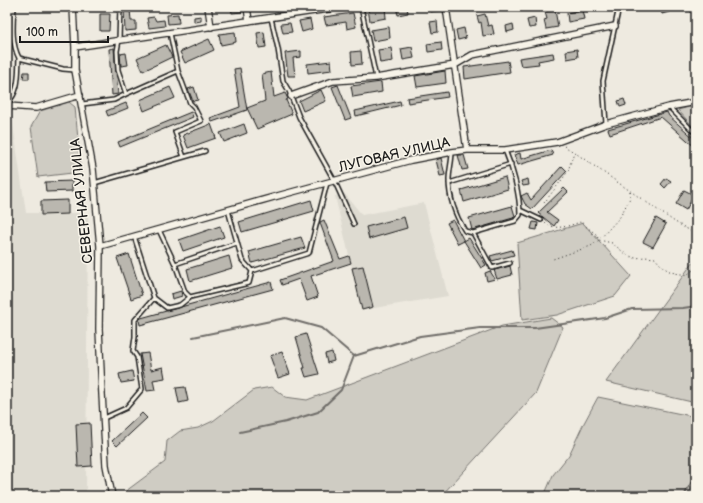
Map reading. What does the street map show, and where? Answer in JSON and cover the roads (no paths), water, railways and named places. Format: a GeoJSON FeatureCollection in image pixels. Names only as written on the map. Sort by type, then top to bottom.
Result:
{"type":"FeatureCollection","features":[{"type":"Feature","properties":{"kind":"street","name":"СЕВЕРНАЯ УЛИЦА"},"geometry":{"type":"LineString","coordinates":[[73,7],[75,47],[74,70],[82,104],[94,183],[100,246],[99,329],[103,418],[106,465],[112,496]]}},
{"type":"Feature","properties":{"kind":"street"},"geometry":{"type":"LineString","coordinates":[[208,7],[211,26]]}},
{"type":"Feature","properties":{"kind":"street"},"geometry":{"type":"LineString","coordinates":[[247,7],[249,21]]}},
{"type":"Feature","properties":{"kind":"street"},"geometry":{"type":"LineString","coordinates":[[296,7],[297,13]]}},
{"type":"Feature","properties":{"kind":"street"},"geometry":{"type":"LineString","coordinates":[[75,47],[341,7]]}},
{"type":"Feature","properties":{"kind":"street"},"geometry":{"type":"LineString","coordinates":[[446,7],[467,150]]}},
{"type":"Feature","properties":{"kind":"street"},"geometry":{"type":"LineString","coordinates":[[291,96],[333,81],[376,78],[455,65],[472,55],[615,26]]}},
{"type":"Feature","properties":{"kind":"street"},"geometry":{"type":"LineString","coordinates":[[7,106],[36,108],[80,95]]}},
{"type":"Feature","properties":{"kind":"street","name":"ЛУГОВАЯ УЛИЦА"},"geometry":{"type":"LineString","coordinates":[[100,246],[334,180],[411,160],[467,150],[505,150],[557,142],[606,124],[669,107],[696,102]]}},
{"type":"Feature","properties":{"kind":"lane"},"geometry":{"type":"LineString","coordinates":[[7,103],[13,98],[16,90],[19,58],[15,51],[13,25],[14,7]]}},
{"type":"Feature","properties":{"kind":"lane"},"geometry":{"type":"LineString","coordinates":[[120,7],[119,40],[117,51],[118,70],[126,94]]}},
{"type":"Feature","properties":{"kind":"lane"},"geometry":{"type":"LineString","coordinates":[[361,7],[376,78]]}},
{"type":"Feature","properties":{"kind":"lane"},"geometry":{"type":"LineString","coordinates":[[606,124],[603,81],[619,7]]}},
{"type":"Feature","properties":{"kind":"lane"},"geometry":{"type":"LineString","coordinates":[[270,18],[278,50],[282,81],[334,180],[354,224]]}},
{"type":"Feature","properties":{"kind":"lane"},"geometry":{"type":"LineString","coordinates":[[170,33],[178,71],[190,103],[194,107],[201,121],[174,132],[184,157]]}},
{"type":"Feature","properties":{"kind":"lane"},"geometry":{"type":"LineString","coordinates":[[19,58],[63,69],[74,70]]}},
{"type":"Feature","properties":{"kind":"lane"},"geometry":{"type":"LineString","coordinates":[[82,104],[114,100],[178,71]]}},
{"type":"Feature","properties":{"kind":"lane"},"geometry":{"type":"LineString","coordinates":[[669,107],[696,134]]}},
{"type":"Feature","properties":{"kind":"lane"},"geometry":{"type":"LineString","coordinates":[[473,234],[515,221],[520,215],[511,164],[505,150]]}},
{"type":"Feature","properties":{"kind":"lane"},"geometry":{"type":"LineString","coordinates":[[94,183],[205,151]]}},
{"type":"Feature","properties":{"kind":"lane"},"geometry":{"type":"LineString","coordinates":[[452,152],[449,183],[451,202],[458,219],[465,230],[473,234],[492,268],[510,262]]}},
{"type":"Feature","properties":{"kind":"lane"},"geometry":{"type":"LineString","coordinates":[[449,183],[511,164]]}},
{"type":"Feature","properties":{"kind":"lane"},"geometry":{"type":"LineString","coordinates":[[252,271],[309,253],[327,183]]}},
{"type":"Feature","properties":{"kind":"lane"},"geometry":{"type":"LineString","coordinates":[[227,210],[242,260],[252,271]]}},
{"type":"Feature","properties":{"kind":"lane"},"geometry":{"type":"LineString","coordinates":[[520,210],[541,220]]}},
{"type":"Feature","properties":{"kind":"lane"},"geometry":{"type":"LineString","coordinates":[[159,229],[175,264],[184,292],[190,297]]}},
{"type":"Feature","properties":{"kind":"lane"},"geometry":{"type":"LineString","coordinates":[[134,236],[154,298],[167,308],[180,304],[190,297],[249,284],[252,271]]}},
{"type":"Feature","properties":{"kind":"lane"},"geometry":{"type":"LineString","coordinates":[[175,264],[237,243]]}},
{"type":"Feature","properties":{"kind":"lane"},"geometry":{"type":"LineString","coordinates":[[103,418],[126,408],[142,389],[137,357],[133,351],[135,320],[154,298]]}},
{"type":"Feature","properties":{"kind":"waterway"},"geometry":{"type":"LineString","coordinates":[[354,356],[420,336],[480,328],[535,328],[605,318],[632,309],[683,308],[696,306]]}},
{"type":"Feature","properties":{"kind":"waterway"},"geometry":{"type":"LineString","coordinates":[[193,337],[285,318],[321,328],[354,356]]}},
{"type":"Feature","properties":{"kind":"waterway"},"geometry":{"type":"LineString","coordinates":[[240,432],[286,422],[318,412],[341,390],[354,356]]}},
{"type":"Feature","properties":{"kind":"waterway"},"geometry":{"type":"LineString","coordinates":[[684,496],[696,474]]}}]}
